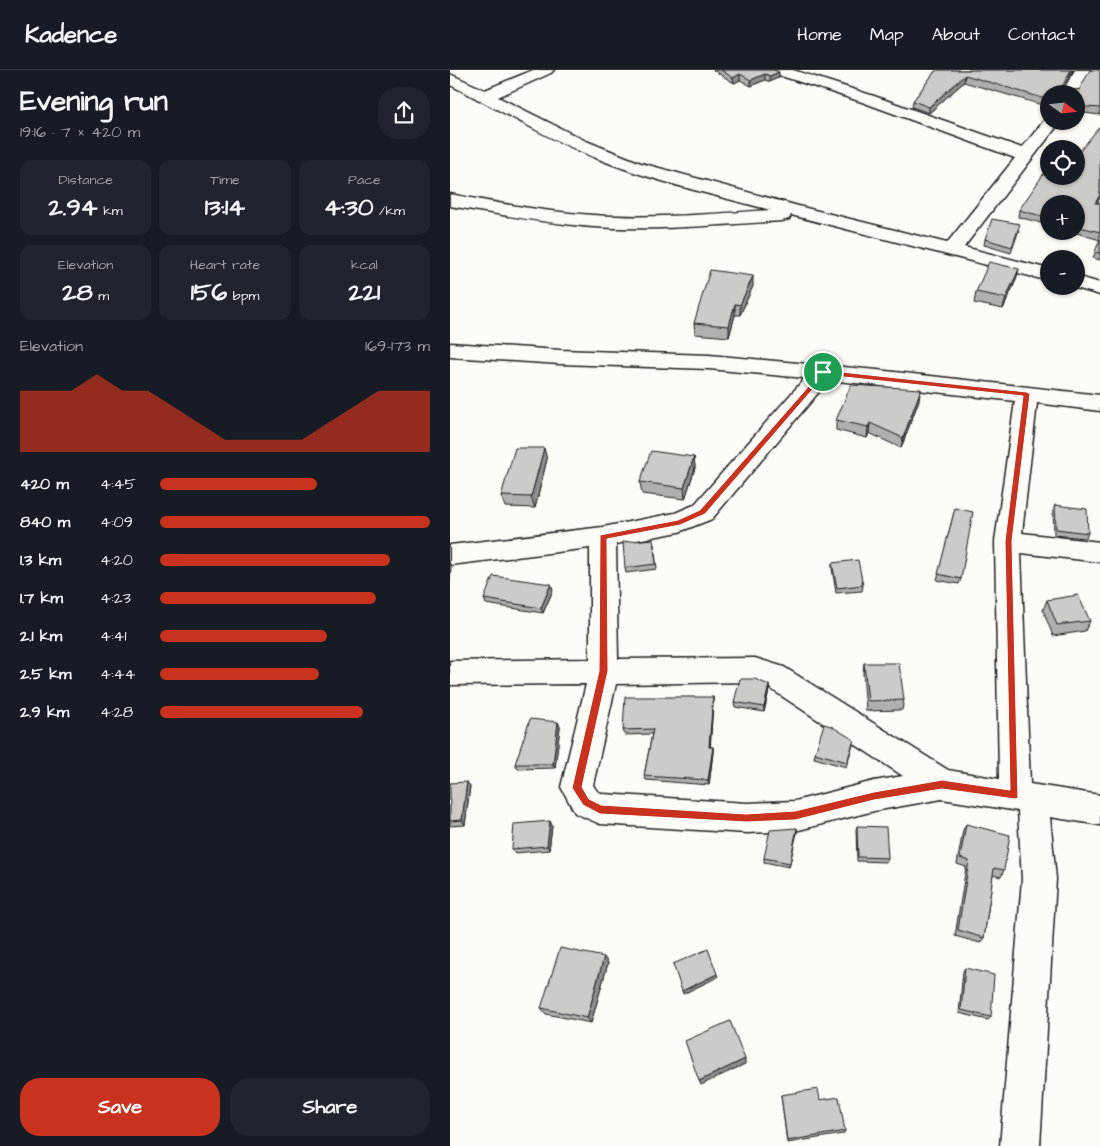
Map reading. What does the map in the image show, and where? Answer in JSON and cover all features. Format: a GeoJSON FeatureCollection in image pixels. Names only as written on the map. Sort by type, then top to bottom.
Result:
{"type":"FeatureCollection","features":[{"type":"Feature","properties":{"kind":"street"},"geometry":{"type":"LineString","coordinates":[[486,96],[546,70]]}},
{"type":"Feature","properties":{"kind":"street"},"geometry":{"type":"LineString","coordinates":[[777,70],[830,80],[1027,156]]}},
{"type":"Feature","properties":{"kind":"street"},"geometry":{"type":"LineString","coordinates":[[1074,85],[1083,70]]}},
{"type":"Feature","properties":{"kind":"street"},"geometry":{"type":"LineString","coordinates":[[450,79],[486,96],[526,120],[623,162],[803,214],[952,248],[1040,272]]}},
{"type":"Feature","properties":{"kind":"street"},"geometry":{"type":"LineString","coordinates":[[952,248],[1046,130]]}},
{"type":"Feature","properties":{"kind":"street"},"geometry":{"type":"LineString","coordinates":[[450,200],[504,210],[592,221],[650,223],[803,214]]}},
{"type":"Feature","properties":{"kind":"street"},"geometry":{"type":"LineString","coordinates":[[1085,285],[1100,289]]}},
{"type":"Feature","properties":{"kind":"street"},"geometry":{"type":"LineString","coordinates":[[452,357],[709,362],[823,372],[1100,403]]}},
{"type":"Feature","properties":{"kind":"street"},"geometry":{"type":"LineString","coordinates":[[450,556],[603,537],[680,522],[703,512],[823,372]]}},
{"type":"Feature","properties":{"kind":"street"},"geometry":{"type":"LineString","coordinates":[[1020,1146],[1039,879],[1024,797],[1008,541],[1027,394]]}},
{"type":"Feature","properties":{"kind":"street"},"geometry":{"type":"LineString","coordinates":[[603,537],[604,671],[577,788],[586,802],[600,809],[746,818],[795,816],[874,796],[942,784],[1100,810]]}},
{"type":"Feature","properties":{"kind":"street"},"geometry":{"type":"LineString","coordinates":[[1008,541],[1100,552]]}},
{"type":"Feature","properties":{"kind":"street"},"geometry":{"type":"LineString","coordinates":[[450,673],[754,670],[774,676],[942,784]]}},
{"type":"Feature","properties":{"kind":"building"},"geometry":{"type":"Polygon","coordinates":[[[721,70],[774,70],[779,72],[770,76],[765,74],[751,80],[740,74],[733,78],[721,70]]]}},
{"type":"Feature","properties":{"kind":"building"},"geometry":{"type":"Polygon","coordinates":[[[936,70],[1071,70],[1063,85],[1040,85],[1040,97],[965,75],[929,107],[913,101],[936,70]]]}},
{"type":"Feature","properties":{"kind":"building"},"geometry":{"type":"Polygon","coordinates":[[[1090,70],[1100,70],[1100,108],[1085,107],[1085,85],[1082,85],[1090,70]]]}},
{"type":"Feature","properties":{"kind":"building"},"geometry":{"type":"Polygon","coordinates":[[[1100,126],[1100,195],[1095,203],[1100,203],[1100,232],[1085,228],[1085,195],[1040,195],[1040,216],[1019,210],[1040,179],[1040,185],[1085,185],[1085,145],[1100,126]]]}},
{"type":"Feature","properties":{"kind":"building"},"geometry":{"type":"Polygon","coordinates":[[[992,219],[1020,224],[1012,247],[985,239],[992,219]]]}},
{"type":"Feature","properties":{"kind":"building"},"geometry":{"type":"Polygon","coordinates":[[[1100,239],[1100,253],[1095,252],[1100,239]]]}},
{"type":"Feature","properties":{"kind":"building"},"geometry":{"type":"Polygon","coordinates":[[[989,262],[1019,269],[1006,298],[976,292],[989,262]]]}},
{"type":"Feature","properties":{"kind":"building"},"geometry":{"type":"Polygon","coordinates":[[[710,270],[753,276],[740,305],[735,304],[729,326],[694,323],[710,270]]]}},
{"type":"Feature","properties":{"kind":"building"},"geometry":{"type":"Polygon","coordinates":[[[851,385],[921,389],[903,438],[870,423],[868,427],[836,420],[851,385]]]}},
{"type":"Feature","properties":{"kind":"building"},"geometry":{"type":"Polygon","coordinates":[[[515,448],[544,448],[531,497],[501,496],[515,448]]]}},
{"type":"Feature","properties":{"kind":"building"},"geometry":{"type":"Polygon","coordinates":[[[651,451],[694,457],[684,488],[640,482],[651,451]]]}},
{"type":"Feature","properties":{"kind":"building"},"geometry":{"type":"Polygon","coordinates":[[[1055,505],[1087,509],[1088,533],[1056,529],[1055,505]]]}},
{"type":"Feature","properties":{"kind":"building"},"geometry":{"type":"Polygon","coordinates":[[[955,508],[973,512],[961,579],[938,574],[955,508]]]}},
{"type":"Feature","properties":{"kind":"building"},"geometry":{"type":"Polygon","coordinates":[[[653,539],[656,564],[625,568],[623,542],[653,539]]]}},
{"type":"Feature","properties":{"kind":"building"},"geometry":{"type":"Polygon","coordinates":[[[858,560],[863,585],[837,588],[832,563],[858,560]]]}},
{"type":"Feature","properties":{"kind":"building"},"geometry":{"type":"Polygon","coordinates":[[[493,576],[551,584],[541,608],[484,599],[493,576]]]}},
{"type":"Feature","properties":{"kind":"building"},"geometry":{"type":"Polygon","coordinates":[[[1078,595],[1090,621],[1057,625],[1047,600],[1078,595]]]}},
{"type":"Feature","properties":{"kind":"building"},"geometry":{"type":"Polygon","coordinates":[[[864,663],[899,663],[904,700],[868,701],[864,663]]]}},
{"type":"Feature","properties":{"kind":"building"},"geometry":{"type":"Polygon","coordinates":[[[740,679],[755,679],[769,685],[764,707],[734,702],[740,679]]]}},
{"type":"Feature","properties":{"kind":"building"},"geometry":{"type":"Polygon","coordinates":[[[625,697],[713,697],[709,747],[713,747],[708,780],[644,776],[653,729],[623,730],[625,697]]]}},
{"type":"Feature","properties":{"kind":"building"},"geometry":{"type":"Polygon","coordinates":[[[530,719],[558,722],[553,764],[515,764],[530,719]]]}},
{"type":"Feature","properties":{"kind":"building"},"geometry":{"type":"Polygon","coordinates":[[[824,724],[831,726],[854,740],[847,762],[815,753],[824,724]]]}},
{"type":"Feature","properties":{"kind":"building"},"geometry":{"type":"Polygon","coordinates":[[[467,782],[462,820],[450,821],[450,783],[467,782]]]}},
{"type":"Feature","properties":{"kind":"building"},"geometry":{"type":"Polygon","coordinates":[[[550,821],[547,846],[512,849],[514,824],[550,821]]]}},
{"type":"Feature","properties":{"kind":"building"},"geometry":{"type":"Polygon","coordinates":[[[966,824],[1010,835],[1004,870],[994,868],[984,938],[958,930],[969,861],[960,858],[966,824]]]}},
{"type":"Feature","properties":{"kind":"building"},"geometry":{"type":"Polygon","coordinates":[[[857,826],[886,827],[888,858],[858,857],[857,826]]]}},
{"type":"Feature","properties":{"kind":"building"},"geometry":{"type":"Polygon","coordinates":[[[797,828],[790,863],[764,858],[770,830],[797,828]]]}},
{"type":"Feature","properties":{"kind":"building"},"geometry":{"type":"Polygon","coordinates":[[[560,948],[604,957],[587,1018],[541,1008],[560,948]]]}},
{"type":"Feature","properties":{"kind":"building"},"geometry":{"type":"Polygon","coordinates":[[[708,949],[717,974],[682,991],[673,964],[708,949]]]}},
{"type":"Feature","properties":{"kind":"building"},"geometry":{"type":"Polygon","coordinates":[[[965,968],[994,975],[991,1017],[961,1010],[965,968]]]}},
{"type":"Feature","properties":{"kind":"building"},"geometry":{"type":"Polygon","coordinates":[[[730,1021],[745,1059],[699,1081],[685,1041],[730,1021]]]}},
{"type":"Feature","properties":{"kind":"building"},"geometry":{"type":"Polygon","coordinates":[[[818,1089],[820,1100],[839,1097],[845,1131],[787,1141],[781,1095],[818,1089]]]}},
{"type":"Feature","properties":{"kind":"route"},"geometry":{"type":"LineString","coordinates":[[823,372],[1027,394],[1008,541],[1015,795],[942,784],[874,796],[795,816],[746,818],[600,809],[586,802],[577,788],[604,671],[603,537],[680,522],[703,512],[823,372]]}}]}
